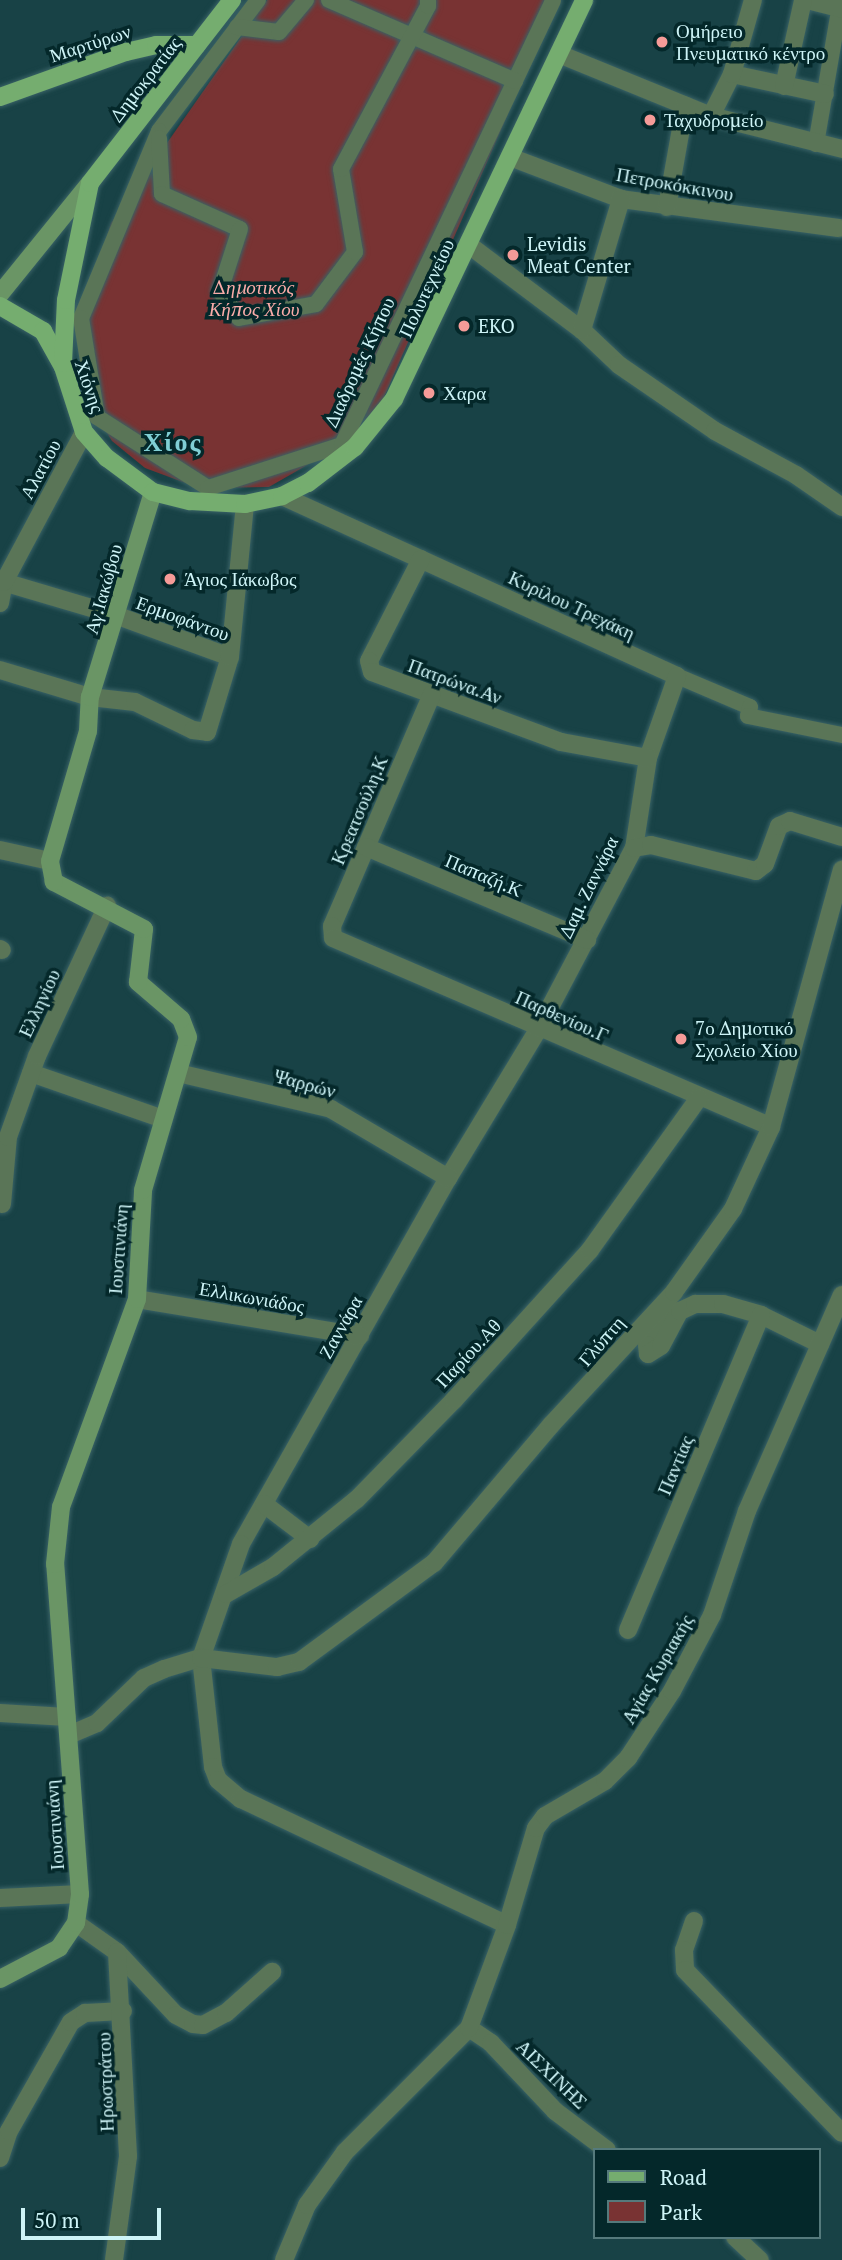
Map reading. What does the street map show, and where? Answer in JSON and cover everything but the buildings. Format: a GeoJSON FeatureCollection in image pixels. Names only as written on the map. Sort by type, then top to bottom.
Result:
{"type":"FeatureCollection","features":[{"type":"Feature","properties":{"kind":"main road","name":"Δημοκρατίας"},"geometry":{"type":"LineString","coordinates":[[2,307],[90,183],[232,0]]}},
{"type":"Feature","properties":{"kind":"main road","name":"Πολυτεχνείου"},"geometry":{"type":"LineString","coordinates":[[219,504],[245,504],[282,496],[331,468],[387,408],[410,370],[584,0]]}},
{"type":"Feature","properties":{"kind":"main road","name":"Μαρτύρων"},"geometry":{"type":"LineString","coordinates":[[0,97],[126,52],[156,45],[197,46]]}},
{"type":"Feature","properties":{"kind":"main road","name":"Δημοκρατίας"},"geometry":{"type":"LineString","coordinates":[[63,367],[66,300],[90,183]]}},
{"type":"Feature","properties":{"kind":"main road","name":"Χιόνης"},"geometry":{"type":"LineString","coordinates":[[2,307],[43,331],[63,367],[84,432],[107,458],[153,492],[219,504]]}},
{"type":"Feature","properties":{"kind":"main road","name":"Αγ.Ιακώβου"},"geometry":{"type":"LineString","coordinates":[[90,697],[118,616],[153,492]]}},
{"type":"Feature","properties":{"kind":"main road"},"geometry":{"type":"LineString","coordinates":[[50,861],[88,732],[90,697]]}},
{"type":"Feature","properties":{"kind":"main road","name":"Ιουστινιάνη"},"geometry":{"type":"LineString","coordinates":[[50,861],[54,882],[107,906],[144,929],[138,982],[187,1028],[178,1073],[143,1189],[137,1299],[61,1507],[55,1564],[80,1894],[76,1923]]}},
{"type":"Feature","properties":{"kind":"main road"},"geometry":{"type":"LineString","coordinates":[[0,1979],[59,1948],[76,1923]]}},
{"type":"Feature","properties":{"kind":"street","name":"Διαδρομές Κήπου"},"geometry":{"type":"LineString","coordinates":[[258,0],[159,131],[81,318],[97,417],[208,488],[342,445],[554,0]]}},
{"type":"Feature","properties":{"kind":"street"},"geometry":{"type":"LineString","coordinates":[[237,27],[279,32],[306,0]]}},
{"type":"Feature","properties":{"kind":"street"},"geometry":{"type":"LineString","coordinates":[[329,0],[515,81]]}},
{"type":"Feature","properties":{"kind":"street"},"geometry":{"type":"LineString","coordinates":[[159,131],[162,194],[240,229],[220,291],[239,318],[316,304],[355,252],[341,169],[412,36],[428,0]]}},
{"type":"Feature","properties":{"kind":"street"},"geometry":{"type":"LineString","coordinates":[[711,116],[732,74],[753,0]]}},
{"type":"Feature","properties":{"kind":"street"},"geometry":{"type":"LineString","coordinates":[[784,86],[805,0],[841,6],[816,144]]}},
{"type":"Feature","properties":{"kind":"street"},"geometry":{"type":"LineString","coordinates":[[559,54],[711,116],[842,149]]}},
{"type":"Feature","properties":{"kind":"street"},"geometry":{"type":"LineString","coordinates":[[732,74],[825,94]]}},
{"type":"Feature","properties":{"kind":"street"},"geometry":{"type":"LineString","coordinates":[[667,207],[685,106]]}},
{"type":"Feature","properties":{"kind":"street","name":"Πετροκόκκινου"},"geometry":{"type":"LineString","coordinates":[[510,157],[621,199],[841,230]]}},
{"type":"Feature","properties":{"kind":"street"},"geometry":{"type":"LineString","coordinates":[[582,330],[621,199]]}},
{"type":"Feature","properties":{"kind":"street"},"geometry":{"type":"LineString","coordinates":[[469,245],[582,330],[619,365],[715,431],[796,475],[842,508]]}},
{"type":"Feature","properties":{"kind":"street","name":"Αλατίου"},"geometry":{"type":"LineString","coordinates":[[0,603],[2,582],[84,432]]}},
{"type":"Feature","properties":{"kind":"street","name":"Κυρίλου Τρεχάκη"},"geometry":{"type":"LineString","coordinates":[[282,496],[750,707],[748,716],[842,735]]}},
{"type":"Feature","properties":{"kind":"street"},"geometry":{"type":"LineString","coordinates":[[0,670],[90,697],[135,702],[202,733],[212,724],[230,657],[245,504]]}},
{"type":"Feature","properties":{"kind":"street","name":"Πατρώνα.Αν"},"geometry":{"type":"LineString","coordinates":[[421,559],[369,667],[376,675],[561,742],[648,758]]}},
{"type":"Feature","properties":{"kind":"street","name":"Ερμοφάντου"},"geometry":{"type":"LineString","coordinates":[[2,582],[118,616],[230,657]]}},
{"type":"Feature","properties":{"kind":"street","name":"Δαμ. Ζαννάρα"},"geometry":{"type":"LineString","coordinates":[[540,1028],[634,848],[648,758],[677,676]]}},
{"type":"Feature","properties":{"kind":"street","name":"Κρεατσούλη.Κ"},"geometry":{"type":"LineString","coordinates":[[337,943],[332,926],[432,694]]}},
{"type":"Feature","properties":{"kind":"street"},"geometry":{"type":"LineString","coordinates":[[634,848],[651,845],[755,871],[765,864],[779,826],[790,821],[842,837]]}},
{"type":"Feature","properties":{"kind":"street","name":"Παπαζή.Κ"},"geometry":{"type":"LineString","coordinates":[[366,846],[587,940]]}},
{"type":"Feature","properties":{"kind":"street"},"geometry":{"type":"LineString","coordinates":[[0,850],[50,861]]}},
{"type":"Feature","properties":{"kind":"street","name":"Γλύπτη"},"geometry":{"type":"LineString","coordinates":[[201,1658],[277,1667],[299,1662],[434,1563],[551,1425],[674,1292],[733,1209],[771,1127],[839,896],[842,870]]}},
{"type":"Feature","properties":{"kind":"street","name":"Ελληνίου"},"geometry":{"type":"LineString","coordinates":[[2,1203],[8,1137],[31,1073],[107,906]]}},
{"type":"Feature","properties":{"kind":"street","name":"Παρθενίου.Γ"},"geometry":{"type":"LineString","coordinates":[[337,943],[771,1127]]}},
{"type":"Feature","properties":{"kind":"street","name":"Ζαννάρα"},"geometry":{"type":"LineString","coordinates":[[201,1658],[226,1594],[241,1544],[448,1178],[540,1028]]}},
{"type":"Feature","properties":{"kind":"street"},"geometry":{"type":"LineString","coordinates":[[31,1073],[163,1119]]}},
{"type":"Feature","properties":{"kind":"street","name":"Ψαρρών"},"geometry":{"type":"LineString","coordinates":[[178,1073],[331,1109],[448,1178]]}},
{"type":"Feature","properties":{"kind":"street","name":"Παρίου.Αθ"},"geometry":{"type":"LineString","coordinates":[[226,1594],[273,1567],[310,1539],[357,1499],[444,1410],[590,1250],[699,1098]]}},
{"type":"Feature","properties":{"kind":"street"},"geometry":{"type":"LineString","coordinates":[[674,1292],[647,1345],[648,1354],[661,1346],[686,1307],[723,1304],[761,1315],[820,1344]]}},
{"type":"Feature","properties":{"kind":"street","name":"Αγίας Κυριακής"},"geometry":{"type":"LineString","coordinates":[[469,2028],[507,1925],[536,1829],[545,1816],[586,1796],[628,1758],[696,1647],[712,1615],[747,1511],[842,1295]]}},
{"type":"Feature","properties":{"kind":"street","name":"Ελλικωνιάδος"},"geometry":{"type":"LineString","coordinates":[[137,1299],[360,1336]]}},
{"type":"Feature","properties":{"kind":"street","name":"Παντίας"},"geometry":{"type":"LineString","coordinates":[[628,1630],[761,1315]]}},
{"type":"Feature","properties":{"kind":"street"},"geometry":{"type":"LineString","coordinates":[[264,1504],[310,1539]]}},
{"type":"Feature","properties":{"kind":"street"},"geometry":{"type":"LineString","coordinates":[[0,1713],[68,1726],[97,1723],[144,1678],[201,1658],[218,1780],[241,1799],[507,1925]]}},
{"type":"Feature","properties":{"kind":"street"},"geometry":{"type":"LineString","coordinates":[[0,1898],[80,1894]]}},
{"type":"Feature","properties":{"kind":"street"},"geometry":{"type":"LineString","coordinates":[[694,1921],[684,1950],[685,1970],[842,2133]]}},
{"type":"Feature","properties":{"kind":"street"},"geometry":{"type":"LineString","coordinates":[[76,1923],[117,1952],[176,2015],[194,2024],[203,2025],[226,2013],[272,1972]]}},
{"type":"Feature","properties":{"kind":"street","name":"Ηρωστράτου"},"geometry":{"type":"LineString","coordinates":[[114,2260],[128,2156],[123,2011],[117,1952]]}},
{"type":"Feature","properties":{"kind":"street"},"geometry":{"type":"LineString","coordinates":[[0,2158],[27,2096],[71,2022],[85,2013],[123,2011]]}},
{"type":"Feature","properties":{"kind":"street"},"geometry":{"type":"LineString","coordinates":[[284,2260],[307,2205],[345,2152],[469,2028]]}},
{"type":"Feature","properties":{"kind":"street","name":"ΑΙΣΧΙΝΗΣ"},"geometry":{"type":"LineString","coordinates":[[469,2028],[491,2043],[555,2111],[604,2148]]}},
{"type":"Feature","properties":{"kind":"street"},"geometry":{"type":"LineString","coordinates":[[737,2239],[760,2260]]}},
{"type":"Feature","properties":{"kind":"green space","name":"Δημοτικός Κήπος Χίου"},"geometry":{"type":"Polygon","coordinates":[[[267,0],[558,0],[381,404],[342,445],[269,487],[199,488],[145,468],[112,441],[97,417],[81,318],[111,223],[267,0]]]}},
{"type":"Feature","properties":{"kind":"place","name":"Ομήρειο Πνευματικό κέντρο"},"geometry":{"type":"Point","coordinates":[662,42]}},
{"type":"Feature","properties":{"kind":"place","name":"Ταχυδρομείο"},"geometry":{"type":"Point","coordinates":[650,120]}},
{"type":"Feature","properties":{"kind":"place","name":"Levidis Meat Center"},"geometry":{"type":"Point","coordinates":[513,255]}},
{"type":"Feature","properties":{"kind":"place","name":"EKO"},"geometry":{"type":"Point","coordinates":[464,326]}},
{"type":"Feature","properties":{"kind":"place","name":"Χαρα"},"geometry":{"type":"Point","coordinates":[429,393]}},
{"type":"Feature","properties":{"kind":"place","name":"Άγιος Ιάκωβος"},"geometry":{"type":"Point","coordinates":[170,579]}},
{"type":"Feature","properties":{"kind":"place","name":"7ο Δημοτικό Σχολείο Χίου"},"geometry":{"type":"Point","coordinates":[681,1039]}},
{"type":"Feature","properties":{"kind":"district","name":"Χίος"},"geometry":{"type":"Point","coordinates":[173,442]}}]}
